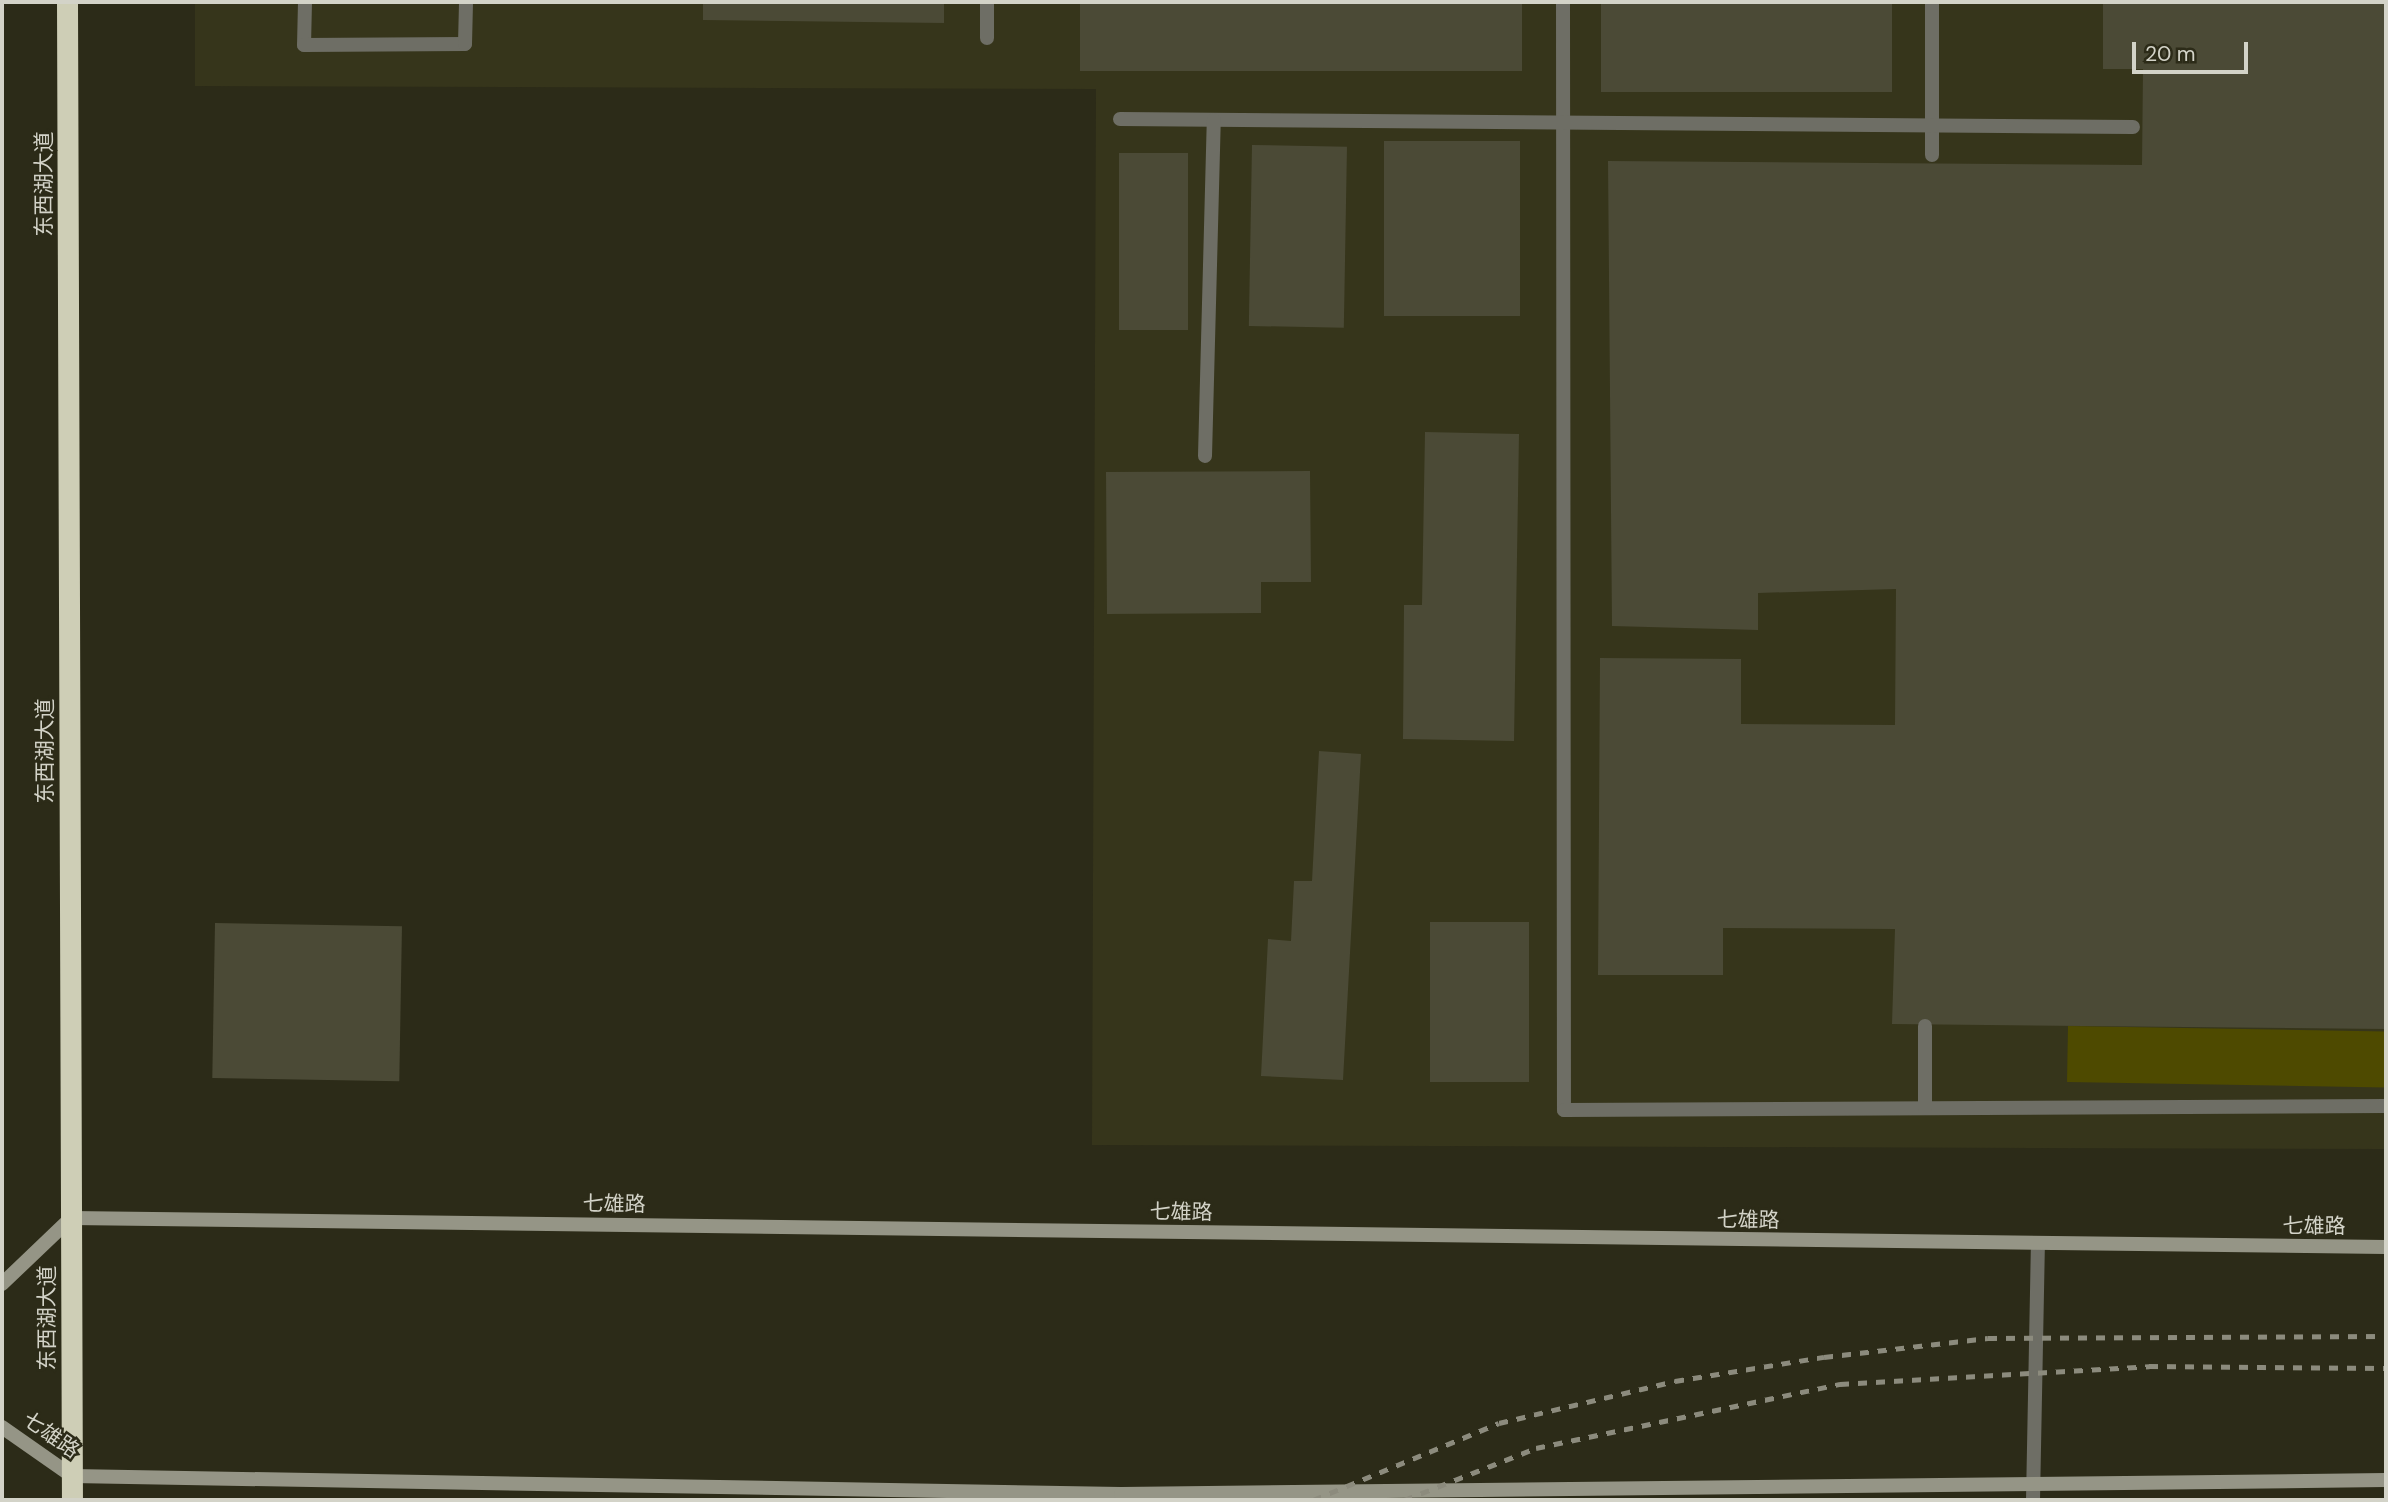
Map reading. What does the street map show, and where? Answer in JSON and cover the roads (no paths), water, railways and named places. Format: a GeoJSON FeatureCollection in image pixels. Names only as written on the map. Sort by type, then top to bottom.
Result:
{"type":"FeatureCollection","features":[{"type":"Feature","properties":{"kind":"highway","name":"东西湖大道"},"geometry":{"type":"LineString","coordinates":[[68,2],[72,1500]]}},
{"type":"Feature","properties":{"kind":"street"},"geometry":{"type":"LineString","coordinates":[[305,2],[304,45],[465,44],[466,2]]}},
{"type":"Feature","properties":{"kind":"street"},"geometry":{"type":"LineString","coordinates":[[987,2],[987,38]]}},
{"type":"Feature","properties":{"kind":"street"},"geometry":{"type":"LineString","coordinates":[[1563,2],[1564,1110],[2386,1106]]}},
{"type":"Feature","properties":{"kind":"street"},"geometry":{"type":"LineString","coordinates":[[1932,2],[1932,155]]}},
{"type":"Feature","properties":{"kind":"street"},"geometry":{"type":"LineString","coordinates":[[1120,118],[1563,125],[2133,127]]}},
{"type":"Feature","properties":{"kind":"street"},"geometry":{"type":"LineString","coordinates":[[1205,456],[1214,120]]}},
{"type":"Feature","properties":{"kind":"street"},"geometry":{"type":"LineString","coordinates":[[1925,1026],[1925,1108]]}},
{"type":"Feature","properties":{"kind":"street","name":"七雄路"},"geometry":{"type":"LineString","coordinates":[[71,1218],[2038,1245],[2386,1247]]}},
{"type":"Feature","properties":{"kind":"street"},"geometry":{"type":"LineString","coordinates":[[2,1284],[71,1218]]}},
{"type":"Feature","properties":{"kind":"street"},"geometry":{"type":"LineString","coordinates":[[2033,1500],[2038,1245]]}},
{"type":"Feature","properties":{"kind":"street","name":"七雄路"},"geometry":{"type":"LineString","coordinates":[[2,1427],[72,1476],[1121,1494],[2033,1481],[2386,1480]]}},
{"type":"Feature","properties":{"kind":"railway"},"geometry":{"type":"LineString","coordinates":[[1313,1500],[1499,1423],[1675,1381],[1824,1357],[1988,1338],[2386,1336]]}},
{"type":"Feature","properties":{"kind":"railway"},"geometry":{"type":"LineString","coordinates":[[1404,1500],[1536,1448],[1840,1384],[2149,1366],[2386,1368]]}}]}
